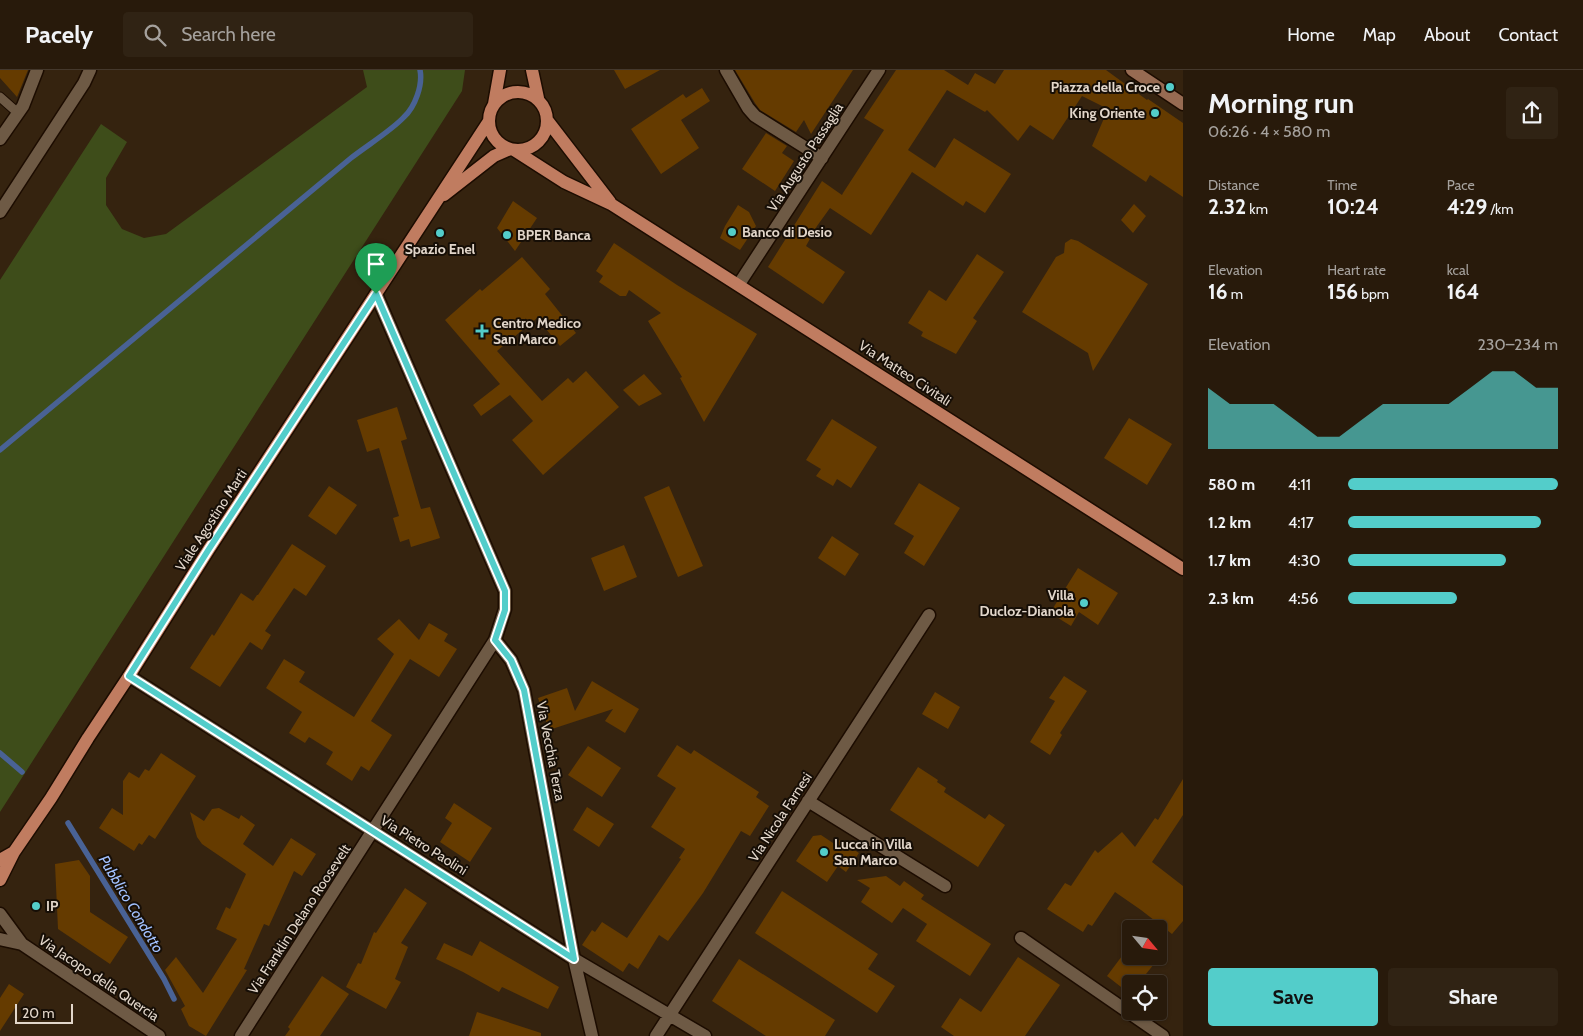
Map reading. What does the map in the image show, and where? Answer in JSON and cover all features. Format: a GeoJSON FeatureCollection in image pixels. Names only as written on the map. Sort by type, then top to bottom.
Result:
{"type":"FeatureCollection","features":[{"type":"Feature","properties":{"kind":"main road"},"geometry":{"type":"LineString","coordinates":[[500,70],[494,104],[490,112],[490,130],[494,138],[501,145],[512,149],[525,150],[537,144],[545,133],[548,120],[545,108],[538,98],[532,70]]}},
{"type":"Feature","properties":{"kind":"main road"},"geometry":{"type":"LineString","coordinates":[[494,104],[501,97],[514,92],[529,93],[538,98]]}},
{"type":"Feature","properties":{"kind":"main road","name":"Via Matteo Civitali"},"geometry":{"type":"LineString","coordinates":[[548,120],[611,204]]}},
{"type":"Feature","properties":{"kind":"main road","name":"Viale Agostino Marti"},"geometry":{"type":"LineString","coordinates":[[0,880],[14,852],[209,549],[489,121]]}},
{"type":"Feature","properties":{"kind":"main road","name":"Via Matteo Civitali"},"geometry":{"type":"LineString","coordinates":[[512,149],[564,182],[611,204],[739,284],[1183,569]]}},
{"type":"Feature","properties":{"kind":"main road","name":"Viale Agostino Marti"},"geometry":{"type":"LineString","coordinates":[[433,205],[494,156],[512,149]]}},
{"type":"Feature","properties":{"kind":"main road","name":"Viale Agostino Marti"},"geometry":{"type":"LineString","coordinates":[[0,860],[14,852]]}},
{"type":"Feature","properties":{"kind":"street"},"geometry":{"type":"LineString","coordinates":[[0,139],[23,106],[37,70]]}},
{"type":"Feature","properties":{"kind":"street"},"geometry":{"type":"LineString","coordinates":[[0,212],[84,83],[90,70]]}},
{"type":"Feature","properties":{"kind":"street"},"geometry":{"type":"LineString","coordinates":[[726,70],[754,116],[822,158]]}},
{"type":"Feature","properties":{"kind":"street","name":"Via Augusto Passaglia"},"geometry":{"type":"LineString","coordinates":[[739,284],[878,70]]}},
{"type":"Feature","properties":{"kind":"street"},"geometry":{"type":"LineString","coordinates":[[1132,70],[1183,104]]}},
{"type":"Feature","properties":{"kind":"street"},"geometry":{"type":"LineString","coordinates":[[376,294],[505,591],[505,610],[495,640]]}},
{"type":"Feature","properties":{"kind":"street","name":"Via Nicola Farnesi"},"geometry":{"type":"LineString","coordinates":[[656,1036],[929,615]]}},
{"type":"Feature","properties":{"kind":"street","name":"Via Franklin Delano Roosevelt"},"geometry":{"type":"LineString","coordinates":[[241,1036],[495,640]]}},
{"type":"Feature","properties":{"kind":"street","name":"Via Vecchia Terza"},"geometry":{"type":"LineString","coordinates":[[495,640],[511,660],[524,690],[574,959],[592,1036]]}},
{"type":"Feature","properties":{"kind":"street","name":"Via Pietro Paolini"},"geometry":{"type":"LineString","coordinates":[[129,676],[574,959],[705,1036]]}},
{"type":"Feature","properties":{"kind":"street"},"geometry":{"type":"LineString","coordinates":[[808,801],[945,886]]}},
{"type":"Feature","properties":{"kind":"street","name":"Via Jacopo della Quercia"},"geometry":{"type":"LineString","coordinates":[[0,914],[22,944],[159,1036]]}},
{"type":"Feature","properties":{"kind":"street"},"geometry":{"type":"LineString","coordinates":[[1021,938],[1163,1036]]}},
{"type":"Feature","properties":{"kind":"street","name":"Via Jacopo della Quercia"},"geometry":{"type":"LineString","coordinates":[[0,939],[22,944]]}},
{"type":"Feature","properties":{"kind":"lane"},"geometry":{"type":"LineString","coordinates":[[0,97],[18,113]]}},
{"type":"Feature","properties":{"kind":"green space"},"geometry":{"type":"Polygon","coordinates":[[[363,70],[465,70],[462,91],[0,812],[0,280],[101,124],[127,142],[106,178],[106,205],[122,229],[144,238],[166,234],[367,87],[363,70]]]}},
{"type":"Feature","properties":{"kind":"building"},"geometry":{"type":"Polygon","coordinates":[[[0,70],[28,70],[17,97],[0,78],[0,70]]]}},
{"type":"Feature","properties":{"kind":"building"},"geometry":{"type":"Polygon","coordinates":[[[614,70],[660,70],[625,89],[614,70]]]}},
{"type":"Feature","properties":{"kind":"building"},"geometry":{"type":"Polygon","coordinates":[[[735,70],[853,70],[811,134],[804,120],[796,132],[760,110],[735,70]]]}},
{"type":"Feature","properties":{"kind":"building"},"geometry":{"type":"Polygon","coordinates":[[[896,70],[944,70],[968,85],[975,73],[995,84],[1004,70],[1106,70],[1183,123],[1183,197],[1150,175],[1146,182],[1092,146],[1108,109],[1082,96],[1053,140],[1030,125],[1018,141],[987,110],[985,112],[947,90],[908,150],[935,168],[954,138],[1011,174],[985,213],[966,201],[963,206],[912,172],[871,235],[830,208],[806,246],[845,272],[823,304],[768,267],[822,181],[842,195],[884,130],[864,118],[896,70]]]}},
{"type":"Feature","properties":{"kind":"building"},"geometry":{"type":"Polygon","coordinates":[[[702,88],[710,101],[681,120],[699,148],[661,174],[631,129],[683,94],[686,98],[702,88]]]}},
{"type":"Feature","properties":{"kind":"building"},"geometry":{"type":"Polygon","coordinates":[[[766,133],[787,146],[782,153],[794,161],[775,191],[742,169],[766,133]]]}},
{"type":"Feature","properties":{"kind":"building"},"geometry":{"type":"Polygon","coordinates":[[[513,201],[537,218],[515,251],[497,228],[513,201]]]}},
{"type":"Feature","properties":{"kind":"building"},"geometry":{"type":"Polygon","coordinates":[[[1134,204],[1146,216],[1133,233],[1121,220],[1134,204]]]}},
{"type":"Feature","properties":{"kind":"building"},"geometry":{"type":"Polygon","coordinates":[[[738,205],[749,212],[756,226],[740,250],[720,238],[738,205]]]}},
{"type":"Feature","properties":{"kind":"building"},"geometry":{"type":"Polygon","coordinates":[[[1071,239],[1078,241],[1148,284],[1093,371],[1088,353],[1022,312],[1056,257],[1064,253],[1065,243],[1071,239]]]}},
{"type":"Feature","properties":{"kind":"building"},"geometry":{"type":"Polygon","coordinates":[[[614,243],[677,285],[757,334],[704,422],[680,378],[682,377],[648,321],[661,313],[629,290],[626,296],[620,296],[599,282],[603,276],[596,271],[614,243]]]}},
{"type":"Feature","properties":{"kind":"building"},"geometry":{"type":"Polygon","coordinates":[[[977,254],[1004,272],[973,318],[977,321],[956,354],[921,336],[923,332],[908,323],[929,290],[946,301],[977,254]]]}},
{"type":"Feature","properties":{"kind":"building"},"geometry":{"type":"Polygon","coordinates":[[[522,257],[550,289],[545,294],[576,333],[560,346],[537,318],[497,351],[542,401],[568,378],[573,383],[586,371],[619,407],[543,475],[512,440],[533,421],[510,395],[481,416],[473,405],[500,384],[445,320],[480,289],[482,291],[522,257]]]}},
{"type":"Feature","properties":{"kind":"building"},"geometry":{"type":"Polygon","coordinates":[[[644,374],[662,394],[639,406],[623,390],[644,374]]]}},
{"type":"Feature","properties":{"kind":"building"},"geometry":{"type":"Polygon","coordinates":[[[397,407],[407,439],[401,441],[421,509],[430,507],[440,538],[411,547],[409,539],[400,542],[393,518],[399,516],[379,448],[367,452],[357,420],[397,407]]]}},
{"type":"Feature","properties":{"kind":"building"},"geometry":{"type":"Polygon","coordinates":[[[1129,418],[1172,444],[1147,485],[1104,458],[1129,418]]]}},
{"type":"Feature","properties":{"kind":"building"},"geometry":{"type":"Polygon","coordinates":[[[832,419],[877,447],[851,488],[837,479],[833,486],[816,476],[821,469],[806,460],[832,419]]]}},
{"type":"Feature","properties":{"kind":"building"},"geometry":{"type":"Polygon","coordinates":[[[919,483],[960,508],[924,566],[904,553],[914,536],[894,524],[919,483]]]}},
{"type":"Feature","properties":{"kind":"building"},"geometry":{"type":"Polygon","coordinates":[[[329,486],[357,505],[336,535],[308,516],[329,486]]]}},
{"type":"Feature","properties":{"kind":"building"},"geometry":{"type":"Polygon","coordinates":[[[669,486],[703,566],[678,577],[644,497],[669,486]]]}},
{"type":"Feature","properties":{"kind":"building"},"geometry":{"type":"Polygon","coordinates":[[[832,536],[859,554],[845,576],[818,558],[832,536]]]}},
{"type":"Feature","properties":{"kind":"building"},"geometry":{"type":"Polygon","coordinates":[[[292,544],[326,566],[306,596],[294,588],[265,631],[271,635],[262,650],[250,642],[220,687],[190,668],[212,634],[214,636],[241,593],[253,601],[292,544]]]}},
{"type":"Feature","properties":{"kind":"building"},"geometry":{"type":"Polygon","coordinates":[[[624,545],[637,577],[604,591],[591,558],[624,545]]]}},
{"type":"Feature","properties":{"kind":"building","name":"Villa Ducloz-Dianola"},"geometry":{"type":"Polygon","coordinates":[[[1078,568],[1118,593],[1098,625],[1079,612],[1071,626],[1050,613],[1078,568]]]}},
{"type":"Feature","properties":{"kind":"building"},"geometry":{"type":"Polygon","coordinates":[[[399,619],[419,640],[429,623],[448,634],[444,641],[457,649],[439,677],[410,659],[371,721],[392,735],[369,771],[361,766],[352,781],[326,764],[333,752],[309,737],[305,743],[289,733],[302,712],[266,688],[284,659],[305,672],[299,682],[354,717],[394,654],[377,639],[399,619]]]}},
{"type":"Feature","properties":{"kind":"building"},"geometry":{"type":"Polygon","coordinates":[[[1064,676],[1087,691],[1060,733],[1062,735],[1050,755],[1030,742],[1055,701],[1049,698],[1064,676]]]}},
{"type":"Feature","properties":{"kind":"building"},"geometry":{"type":"Polygon","coordinates":[[[592,681],[639,709],[625,733],[605,721],[613,709],[549,730],[538,698],[567,688],[575,711],[592,681]]]}},
{"type":"Feature","properties":{"kind":"building"},"geometry":{"type":"Polygon","coordinates":[[[935,692],[960,707],[948,729],[922,714],[935,692]]]}},
{"type":"Feature","properties":{"kind":"building"},"geometry":{"type":"Polygon","coordinates":[[[677,745],[691,754],[694,750],[759,792],[756,797],[769,806],[750,836],[741,831],[703,893],[668,941],[659,935],[638,969],[629,963],[623,972],[582,945],[592,930],[595,932],[602,922],[627,938],[681,859],[679,858],[685,849],[651,827],[676,788],[657,776],[677,745]]]}},
{"type":"Feature","properties":{"kind":"building"},"geometry":{"type":"Polygon","coordinates":[[[588,746],[621,768],[602,797],[568,775],[588,746]]]}},
{"type":"Feature","properties":{"kind":"building"},"geometry":{"type":"Polygon","coordinates":[[[161,753],[196,776],[155,839],[149,835],[142,845],[139,843],[134,851],[99,828],[112,808],[123,815],[123,781],[129,772],[139,778],[145,769],[149,771],[161,753]]]}},
{"type":"Feature","properties":{"kind":"building"},"geometry":{"type":"Polygon","coordinates":[[[918,767],[938,780],[937,782],[946,788],[944,792],[985,819],[989,814],[1005,825],[978,867],[890,810],[918,767]]]}},
{"type":"Feature","properties":{"kind":"building"},"geometry":{"type":"Polygon","coordinates":[[[1183,779],[1183,815],[1152,862],[1183,886],[1183,921],[1172,934],[1168,931],[1168,920],[1154,920],[1115,892],[1092,926],[1088,924],[1083,932],[1047,909],[1065,883],[1071,886],[1095,850],[1098,853],[1122,832],[1135,847],[1155,818],[1158,820],[1183,779]]]}},
{"type":"Feature","properties":{"kind":"building"},"geometry":{"type":"Polygon","coordinates":[[[454,803],[492,828],[470,862],[440,842],[452,823],[445,818],[454,803]]]}},
{"type":"Feature","properties":{"kind":"building"},"geometry":{"type":"Polygon","coordinates":[[[587,807],[614,824],[599,847],[573,830],[587,807]]]}},
{"type":"Feature","properties":{"kind":"building"},"geometry":{"type":"Polygon","coordinates":[[[219,808],[239,819],[241,815],[255,825],[243,844],[273,866],[291,838],[316,854],[302,876],[294,871],[269,926],[264,924],[244,969],[247,970],[206,1036],[189,1026],[181,1009],[185,1006],[165,970],[176,957],[203,993],[237,939],[216,929],[226,907],[230,909],[246,874],[202,844],[197,837],[190,812],[204,821],[212,809],[219,808]]]}},
{"type":"Feature","properties":{"kind":"building"},"geometry":{"type":"Polygon","coordinates":[[[821,835],[836,845],[839,840],[859,853],[846,872],[838,866],[827,882],[796,861],[813,836],[821,835]]]}},
{"type":"Feature","properties":{"kind":"building"},"geometry":{"type":"Polygon","coordinates":[[[79,860],[90,876],[90,912],[128,937],[110,964],[58,929],[55,864],[79,860]]]}},
{"type":"Feature","properties":{"kind":"building"},"geometry":{"type":"Polygon","coordinates":[[[886,876],[900,886],[904,881],[924,895],[921,899],[991,944],[970,976],[916,941],[927,924],[903,908],[892,923],[861,902],[870,888],[857,880],[886,876]]]}},
{"type":"Feature","properties":{"kind":"building"},"geometry":{"type":"Polygon","coordinates":[[[405,888],[427,903],[401,943],[408,947],[395,979],[401,982],[386,1009],[346,987],[358,963],[361,964],[374,932],[376,933],[405,888]]]}},
{"type":"Feature","properties":{"kind":"building"},"geometry":{"type":"Polygon","coordinates":[[[782,891],[878,954],[868,969],[895,986],[877,1013],[755,933],[782,891]]]}},
{"type":"Feature","properties":{"kind":"building"},"geometry":{"type":"Polygon","coordinates":[[[480,941],[559,987],[548,1009],[502,987],[499,992],[436,959],[444,943],[472,956],[480,941]]]}},
{"type":"Feature","properties":{"kind":"building"},"geometry":{"type":"Polygon","coordinates":[[[1122,956],[1122,965],[1153,965],[1145,975],[1122,975],[1122,988],[1107,976],[1122,956]]]}},
{"type":"Feature","properties":{"kind":"building"},"geometry":{"type":"Polygon","coordinates":[[[1018,957],[1060,985],[1025,1036],[954,1036],[941,1027],[960,998],[981,1012],[1018,957]]]}},
{"type":"Feature","properties":{"kind":"building"},"geometry":{"type":"Polygon","coordinates":[[[739,959],[835,1020],[825,1036],[766,1036],[712,1001],[739,959]]]}},
{"type":"Feature","properties":{"kind":"building"},"geometry":{"type":"Polygon","coordinates":[[[322,976],[349,994],[320,1036],[285,1036],[290,1029],[288,1027],[322,976]]]}},
{"type":"Feature","properties":{"kind":"building"},"geometry":{"type":"Polygon","coordinates":[[[9,984],[24,994],[0,1031],[0,998],[9,984]]]}},
{"type":"Feature","properties":{"kind":"building"},"geometry":{"type":"Polygon","coordinates":[[[477,1012],[541,1033],[541,1036],[469,1036],[477,1012]]]}},
{"type":"Feature","properties":{"kind":"waterway"},"geometry":{"type":"LineString","coordinates":[[0,450],[351,158],[399,122],[415,102],[419,89],[420,70]]}},
{"type":"Feature","properties":{"kind":"waterway","name":"Pubblico Condotto"},"geometry":{"type":"LineString","coordinates":[[0,753],[22,772]]}},
{"type":"Feature","properties":{"kind":"waterway","name":"Pubblico Condotto"},"geometry":{"type":"LineString","coordinates":[[68,823],[164,979],[174,999]]}},
{"type":"Feature","properties":{"kind":"place","name":"Piazza della Croce"},"geometry":{"type":"Point","coordinates":[1170,87]}},
{"type":"Feature","properties":{"kind":"place","name":"King Oriente"},"geometry":{"type":"Point","coordinates":[1155,113]}},
{"type":"Feature","properties":{"kind":"place","name":"Banco di Desio"},"geometry":{"type":"Point","coordinates":[732,232]}},
{"type":"Feature","properties":{"kind":"place","name":"Spazio Enel"},"geometry":{"type":"Point","coordinates":[440,233]}},
{"type":"Feature","properties":{"kind":"place","name":"BPER Banca"},"geometry":{"type":"Point","coordinates":[507,235]}},
{"type":"Feature","properties":{"kind":"place","name":"Centro Medico San Marco"},"geometry":{"type":"Point","coordinates":[482,331]}},
{"type":"Feature","properties":{"kind":"place","name":"Villa Ducloz-Dianola"},"geometry":{"type":"Point","coordinates":[1084,603]}},
{"type":"Feature","properties":{"kind":"place","name":"Lucca in Villa San Marco"},"geometry":{"type":"Point","coordinates":[824,852]}},
{"type":"Feature","properties":{"kind":"place","name":"IP"},"geometry":{"type":"Point","coordinates":[36,906]}},
{"type":"Feature","properties":{"kind":"route"},"geometry":{"type":"LineString","coordinates":[[376,294],[505,591],[505,610],[495,640],[511,660],[524,690],[574,959],[129,676],[209,549],[376,294]]}}]}
